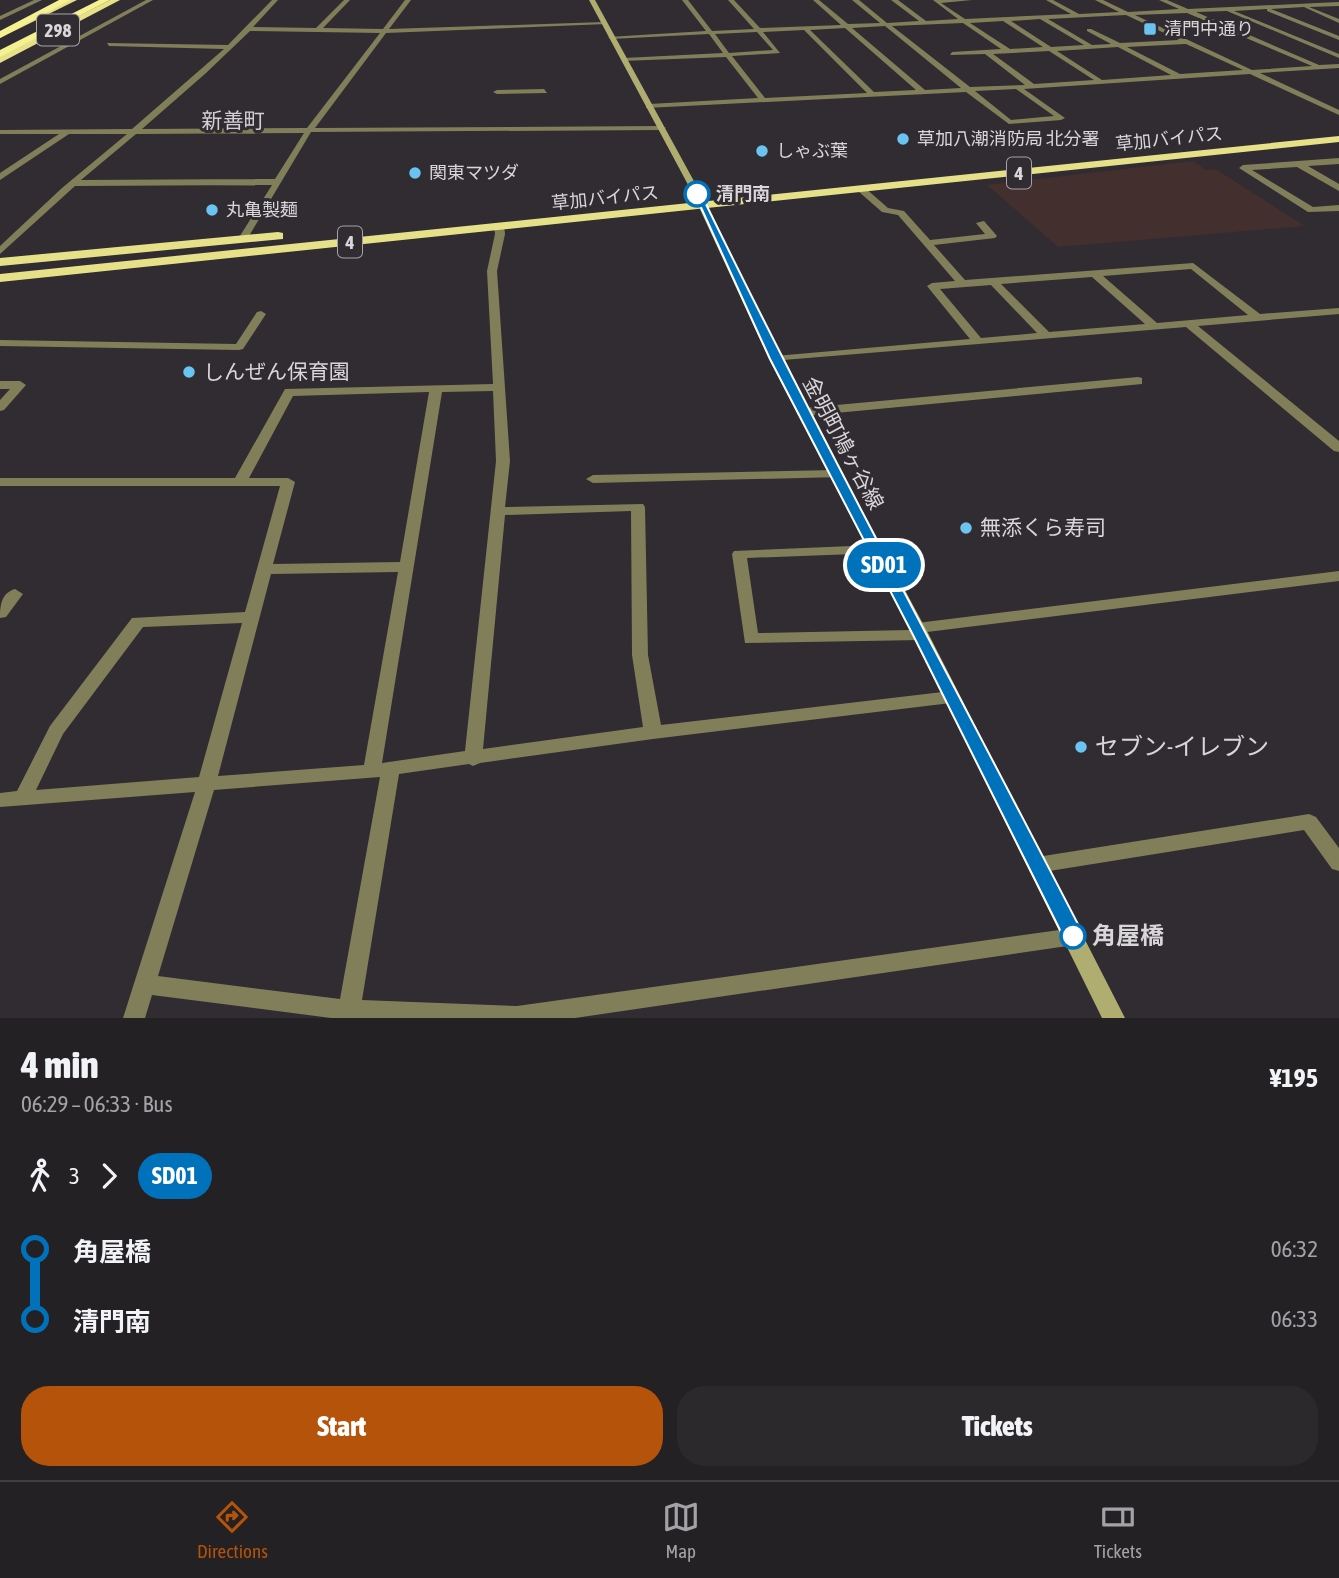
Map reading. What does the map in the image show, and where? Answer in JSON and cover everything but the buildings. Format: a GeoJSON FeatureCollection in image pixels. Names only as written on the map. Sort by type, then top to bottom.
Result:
{"type":"FeatureCollection","features":[{"type":"Feature","properties":{"kind":"highway"},"geometry":{"type":"LineString","coordinates":[[0,35],[66,0]]}},
{"type":"Feature","properties":{"kind":"highway","name":"298"},"geometry":{"type":"LineString","coordinates":[[0,35],[73,0]]}},
{"type":"Feature","properties":{"kind":"highway"},"geometry":{"type":"LineString","coordinates":[[0,41],[84,0]]}},
{"type":"Feature","properties":{"kind":"highway"},"geometry":{"type":"LineString","coordinates":[[0,54],[106,0]]}},
{"type":"Feature","properties":{"kind":"highway","name":"298"},"geometry":{"type":"LineString","coordinates":[[0,60],[116,0]]}},
{"type":"Feature","properties":{"kind":"highway"},"geometry":{"type":"LineString","coordinates":[[34,42],[125,0]]}},
{"type":"Feature","properties":{"kind":"highway","name":"草加バイパス"},"geometry":{"type":"LineString","coordinates":[[0,278],[499,226],[699,200],[1339,130]]}},
{"type":"Feature","properties":{"kind":"highway","name":"草加バイパス"},"geometry":{"type":"LineString","coordinates":[[0,262],[699,200],[861,189],[1339,139]]}},
{"type":"Feature","properties":{"kind":"main road","name":"金明町鳩ヶ谷線"},"geometry":{"type":"LineString","coordinates":[[592,0],[699,200],[775,359],[919,632],[1114,1018]]}},
{"type":"Feature","properties":{"kind":"street"},"geometry":{"type":"LineString","coordinates":[[0,18],[39,0]]}},
{"type":"Feature","properties":{"kind":"street"},"geometry":{"type":"LineString","coordinates":[[0,82],[150,0]]}},
{"type":"Feature","properties":{"kind":"street"},"geometry":{"type":"LineString","coordinates":[[0,251],[73,183],[135,132],[229,47],[275,0]]}},
{"type":"Feature","properties":{"kind":"street"},"geometry":{"type":"LineString","coordinates":[[318,30],[347,0]]}},
{"type":"Feature","properties":{"kind":"street"},"geometry":{"type":"LineString","coordinates":[[243,239],[309,130],[408,0]]}},
{"type":"Feature","properties":{"kind":"street"},"geometry":{"type":"LineString","coordinates":[[685,0],[762,99]]}},
{"type":"Feature","properties":{"kind":"street"},"geometry":{"type":"LineString","coordinates":[[624,60],[778,52],[731,0]]}},
{"type":"Feature","properties":{"kind":"street"},"geometry":{"type":"LineString","coordinates":[[816,0],[923,92]]}},
{"type":"Feature","properties":{"kind":"street"},"geometry":{"type":"LineString","coordinates":[[855,0],[1009,122],[1061,118],[1017,87]]}},
{"type":"Feature","properties":{"kind":"street"},"geometry":{"type":"LineString","coordinates":[[894,0],[925,23]]}},
{"type":"Feature","properties":{"kind":"street"},"geometry":{"type":"LineString","coordinates":[[969,0],[935,1],[1008,51]]}},
{"type":"Feature","properties":{"kind":"street"},"geometry":{"type":"LineString","coordinates":[[1049,0],[1078,15]]}},
{"type":"Feature","properties":{"kind":"street"},"geometry":{"type":"LineString","coordinates":[[1098,0],[1339,113]]}},
{"type":"Feature","properties":{"kind":"street"},"geometry":{"type":"LineString","coordinates":[[1163,0],[1320,67]]}},
{"type":"Feature","properties":{"kind":"street"},"geometry":{"type":"LineString","coordinates":[[1203,0],[1339,56]]}},
{"type":"Feature","properties":{"kind":"street"},"geometry":{"type":"LineString","coordinates":[[1242,0],[1339,38]]}},
{"type":"Feature","properties":{"kind":"street"},"geometry":{"type":"LineString","coordinates":[[611,37],[1339,4]]}},
{"type":"Feature","properties":{"kind":"street"},"geometry":{"type":"LineString","coordinates":[[0,6],[24,7]]}},
{"type":"Feature","properties":{"kind":"street"},"geometry":{"type":"LineString","coordinates":[[1301,6],[1339,21]]}},
{"type":"Feature","properties":{"kind":"street"},"geometry":{"type":"LineString","coordinates":[[1041,17],[1090,47]]}},
{"type":"Feature","properties":{"kind":"street"},"geometry":{"type":"LineString","coordinates":[[1004,19],[1101,82]]}},
{"type":"Feature","properties":{"kind":"street"},"geometry":{"type":"LineString","coordinates":[[248,29],[383,31],[604,24]]}},
{"type":"Feature","properties":{"kind":"street"},"geometry":{"type":"LineString","coordinates":[[805,28],[872,94]]}},
{"type":"Feature","properties":{"kind":"street"},"geometry":{"type":"LineString","coordinates":[[1089,30],[1179,77]]}},
{"type":"Feature","properties":{"kind":"street"},"geometry":{"type":"LineString","coordinates":[[952,54],[1188,42]]}},
{"type":"Feature","properties":{"kind":"street"},"geometry":{"type":"LineString","coordinates":[[109,44],[229,47]]}},
{"type":"Feature","properties":{"kind":"street"},"geometry":{"type":"LineString","coordinates":[[986,52],[1032,86]]}},
{"type":"Feature","properties":{"kind":"street"},"geometry":{"type":"LineString","coordinates":[[649,106],[967,90],[1339,66]]}},
{"type":"Feature","properties":{"kind":"street"},"geometry":{"type":"LineString","coordinates":[[497,92],[544,91]]}},
{"type":"Feature","properties":{"kind":"street"},"geometry":{"type":"LineString","coordinates":[[0,132],[662,128]]}},
{"type":"Feature","properties":{"kind":"street"},"geometry":{"type":"LineString","coordinates":[[0,177],[68,132]]}},
{"type":"Feature","properties":{"kind":"street"},"geometry":{"type":"LineString","coordinates":[[1339,161],[1243,168],[1311,210],[1339,208]]}},
{"type":"Feature","properties":{"kind":"street"},"geometry":{"type":"LineString","coordinates":[[1298,164],[1339,188]]}},
{"type":"Feature","properties":{"kind":"street"},"geometry":{"type":"LineString","coordinates":[[73,183],[277,182]]}},
{"type":"Feature","properties":{"kind":"street"},"geometry":{"type":"LineString","coordinates":[[861,189],[885,210],[901,214],[962,283]]}},
{"type":"Feature","properties":{"kind":"street"},"geometry":{"type":"LineString","coordinates":[[927,243],[992,236],[981,223]]}},
{"type":"Feature","properties":{"kind":"street"},"geometry":{"type":"LineString","coordinates":[[473,759],[503,461],[492,271],[500,234],[499,226]]}},
{"type":"Feature","properties":{"kind":"street"},"geometry":{"type":"LineString","coordinates":[[978,342],[932,286],[1193,266],[1258,318]]}},
{"type":"Feature","properties":{"kind":"street"},"geometry":{"type":"LineString","coordinates":[[1094,273],[1155,327]]}},
{"type":"Feature","properties":{"kind":"street"},"geometry":{"type":"LineString","coordinates":[[993,281],[1046,336]]}},
{"type":"Feature","properties":{"kind":"street"},"geometry":{"type":"LineString","coordinates":[[775,359],[1333,312],[1339,321]]}},
{"type":"Feature","properties":{"kind":"street"},"geometry":{"type":"LineString","coordinates":[[0,343],[239,347],[261,314]]}},
{"type":"Feature","properties":{"kind":"street"},"geometry":{"type":"LineString","coordinates":[[1189,324],[1339,448]]}},
{"type":"Feature","properties":{"kind":"street"},"geometry":{"type":"LineString","coordinates":[[804,412],[1138,381]]}},
{"type":"Feature","properties":{"kind":"street"},"geometry":{"type":"LineString","coordinates":[[0,385],[20,385],[0,407]]}},
{"type":"Feature","properties":{"kind":"street"},"geometry":{"type":"LineString","coordinates":[[240,482],[289,392],[499,387]]}},
{"type":"Feature","properties":{"kind":"street"},"geometry":{"type":"LineString","coordinates":[[349,1010],[407,567],[436,389]]}},
{"type":"Feature","properties":{"kind":"street"},"geometry":{"type":"LineString","coordinates":[[593,479],[836,474]]}},
{"type":"Feature","properties":{"kind":"street"},"geometry":{"type":"LineString","coordinates":[[0,482],[288,482],[207,783],[134,1018]]}},
{"type":"Feature","properties":{"kind":"street"},"geometry":{"type":"LineString","coordinates":[[499,512],[638,507],[640,656],[653,733]]}},
{"type":"Feature","properties":{"kind":"street"},"geometry":{"type":"LineString","coordinates":[[876,550],[739,554],[751,639],[919,632],[1339,576]]}},
{"type":"Feature","properties":{"kind":"street"},"geometry":{"type":"LineString","coordinates":[[264,569],[407,567]]}},
{"type":"Feature","properties":{"kind":"street"},"geometry":{"type":"LineString","coordinates":[[0,613],[15,594]]}},
{"type":"Feature","properties":{"kind":"street"},"geometry":{"type":"LineString","coordinates":[[23,798],[56,731],[138,622],[252,617]]}},
{"type":"Feature","properties":{"kind":"street"},"geometry":{"type":"LineString","coordinates":[[0,800],[381,770],[653,733],[951,697]]}},
{"type":"Feature","properties":{"kind":"street"},"geometry":{"type":"LineString","coordinates":[[1037,865],[1309,821],[1339,863]]}},
{"type":"Feature","properties":{"kind":"street"},"geometry":{"type":"LineString","coordinates":[[146,984],[349,1010],[517,1016],[1074,937]]}},
{"type":"Feature","properties":{"kind":"shaded area"},"geometry":{"type":"Polygon","coordinates":[[[1193,161],[1206,170],[1215,169],[1305,226],[1058,247],[987,185],[1193,161]]]}},
{"type":"Feature","properties":{"kind":"bus line","name":"SD01"},"geometry":{"type":"LineString","coordinates":[[697,194],[700,206],[775,359],[921,635],[1073,936]]}},
{"type":"Feature","properties":{"kind":"place","name":"清門中通り"},"geometry":{"type":"Point","coordinates":[1150,29]}},
{"type":"Feature","properties":{"kind":"place","name":"草加八潮消防局 北分署"},"geometry":{"type":"Point","coordinates":[903,139]}},
{"type":"Feature","properties":{"kind":"place","name":"しゃぶ葉"},"geometry":{"type":"Point","coordinates":[762,151]}},
{"type":"Feature","properties":{"kind":"place","name":"関東マツダ"},"geometry":{"type":"Point","coordinates":[415,173]}},
{"type":"Feature","properties":{"kind":"place","name":"清門南"},"geometry":{"type":"Point","coordinates":[697,194]}},
{"type":"Feature","properties":{"kind":"place","name":"丸亀製麺"},"geometry":{"type":"Point","coordinates":[212,210]}},
{"type":"Feature","properties":{"kind":"place","name":"しんぜん保育園"},"geometry":{"type":"Point","coordinates":[189,372]}},
{"type":"Feature","properties":{"kind":"place","name":"無添くら寿司"},"geometry":{"type":"Point","coordinates":[966,528]}},
{"type":"Feature","properties":{"kind":"place","name":"セブン-イレブン"},"geometry":{"type":"Point","coordinates":[1081,747]}},
{"type":"Feature","properties":{"kind":"place","name":"角屋橋"},"geometry":{"type":"Point","coordinates":[1073,936]}},
{"type":"Feature","properties":{"kind":"district","name":"新善町"},"geometry":{"type":"Point","coordinates":[233,121]}}]}
